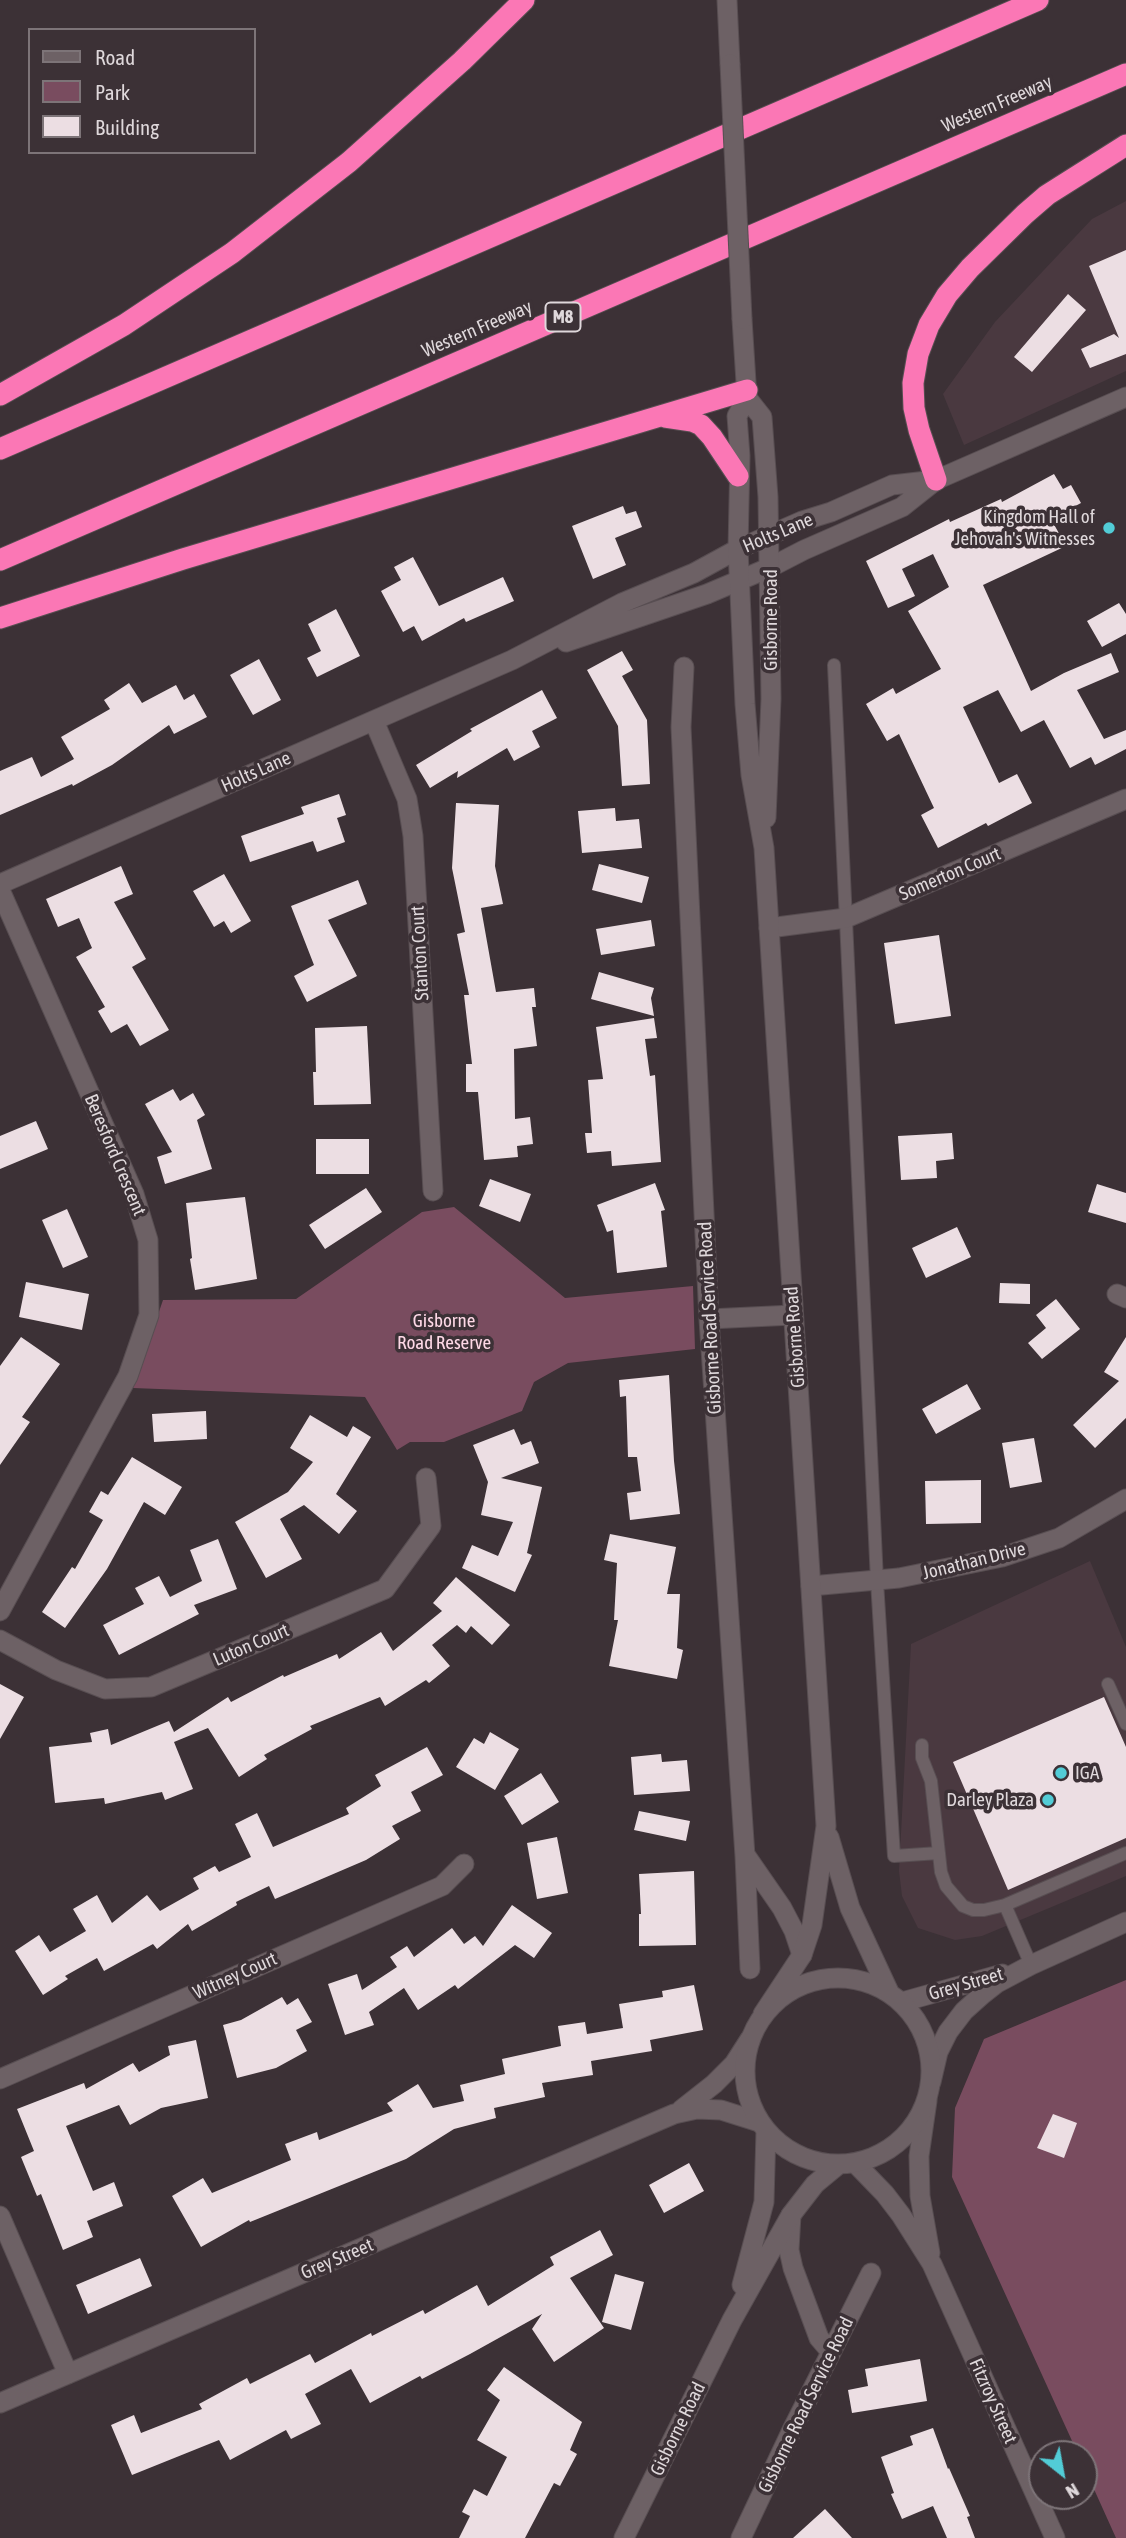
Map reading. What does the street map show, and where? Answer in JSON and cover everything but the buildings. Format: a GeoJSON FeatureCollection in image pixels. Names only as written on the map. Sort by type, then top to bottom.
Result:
{"type":"FeatureCollection","features":[{"type":"Feature","properties":{"kind":"highway"},"geometry":{"type":"LineString","coordinates":[[0,396],[124,325],[232,253],[367,146],[462,61],[524,0]]}},
{"type":"Feature","properties":{"kind":"highway"},"geometry":{"type":"LineString","coordinates":[[0,449],[1038,0]]}},
{"type":"Feature","properties":{"kind":"highway","name":"Western Freeway"},"geometry":{"type":"LineString","coordinates":[[0,560],[1126,74]]}},
{"type":"Feature","properties":{"kind":"highway"},"geometry":{"type":"LineString","coordinates":[[936,480],[919,430],[913,396],[918,355],[929,324],[947,295],[970,268],[1025,214],[1069,180],[1126,145]]}},
{"type":"Feature","properties":{"kind":"highway"},"geometry":{"type":"LineString","coordinates":[[0,618],[183,559],[659,416],[747,394]]}},
{"type":"Feature","properties":{"kind":"highway"},"geometry":{"type":"LineString","coordinates":[[659,416],[701,425],[738,476]]}},
{"type":"Feature","properties":{"kind":"street","name":"Gisborne Road"},"geometry":{"type":"LineString","coordinates":[[727,0],[747,394],[737,416],[740,456],[739,580],[751,775],[764,848],[826,1826],[812,1925],[802,1955],[763,2014]]}},
{"type":"Feature","properties":{"kind":"street","name":"Gisborne Road"},"geometry":{"type":"LineString","coordinates":[[747,394],[762,417],[770,535],[769,761],[764,848]]}},
{"type":"Feature","properties":{"kind":"street","name":"Holts Lane"},"geometry":{"type":"LineString","coordinates":[[512,660],[642,617],[771,567],[902,507],[936,480],[1126,397]]}},
{"type":"Feature","properties":{"kind":"street","name":"Holts Lane"},"geometry":{"type":"LineString","coordinates":[[0,884],[512,660],[622,603],[694,573],[770,535],[892,485],[936,480]]}},
{"type":"Feature","properties":{"kind":"street","name":"Gisborne Road Service Road"},"geometry":{"type":"LineString","coordinates":[[684,667],[682,741],[709,1319],[745,1856],[750,1969]]}},
{"type":"Feature","properties":{"kind":"street","name":"Stanton Court"},"geometry":{"type":"LineString","coordinates":[[374,721],[407,799],[413,836],[433,1191]]}},
{"type":"Feature","properties":{"kind":"street","name":"Somerton Court"},"geometry":{"type":"LineString","coordinates":[[769,928],[846,918],[1126,799]]}},
{"type":"Feature","properties":{"kind":"street","name":"Beresford Crescent"},"geometry":{"type":"LineString","coordinates":[[0,890],[134,1194],[149,1240],[149,1315],[128,1376],[0,1611]]}},
{"type":"Feature","properties":{"kind":"street"},"geometry":{"type":"LineString","coordinates":[[709,1319],[793,1315]]}},
{"type":"Feature","properties":{"kind":"street","name":"Luton Court"},"geometry":{"type":"LineString","coordinates":[[0,1640],[56,1670],[105,1689],[151,1687],[385,1589],[431,1526],[426,1478]]}},
{"type":"Feature","properties":{"kind":"street","name":"Jonathan Drive"},"geometry":{"type":"LineString","coordinates":[[811,1586],[877,1581],[930,1573],[1014,1553],[1059,1538],[1126,1499]]}},
{"type":"Feature","properties":{"kind":"street","name":"Gisborne Road"},"geometry":{"type":"LineString","coordinates":[[826,1826],[850,1908],[895,1997]]}},
{"type":"Feature","properties":{"kind":"street"},"geometry":{"type":"LineString","coordinates":[[745,1856],[782,1908],[802,1955]]}},
{"type":"Feature","properties":{"kind":"street","name":"Witney Court"},"geometry":{"type":"LineString","coordinates":[[0,2079],[442,1886],[464,1864]]}},
{"type":"Feature","properties":{"kind":"street","name":"Grey Street"},"geometry":{"type":"LineString","coordinates":[[931,2081],[948,2032],[964,2011],[997,1983],[1126,1922]]}},
{"type":"Feature","properties":{"kind":"street","name":"Grey Street"},"geometry":{"type":"LineString","coordinates":[[895,1997],[1031,1965]]}},
{"type":"Feature","properties":{"kind":"street"},"geometry":{"type":"LineString","coordinates":[[835,1978],[863,1981],[895,1997],[920,2025],[930,2053],[931,2081],[927,2101],[916,2124],[899,2142],[878,2156],[846,2164],[811,2161],[786,2150],[762,2127],[749,2103],[744,2082],[744,2060],[750,2039],[763,2014],[783,1995],[808,1982],[835,1978]]}},
{"type":"Feature","properties":{"kind":"street","name":"Grey Street"},"geometry":{"type":"LineString","coordinates":[[674,2114],[715,2084],[734,2064],[750,2039]]}},
{"type":"Feature","properties":{"kind":"street","name":"Fitzroy Street"},"geometry":{"type":"LineString","coordinates":[[927,2101],[919,2155],[920,2186],[932,2264]]}},
{"type":"Feature","properties":{"kind":"street","name":"Grey Street"},"geometry":{"type":"LineString","coordinates":[[0,2403],[674,2114],[697,2109],[721,2110],[762,2127]]}},
{"type":"Feature","properties":{"kind":"street","name":"Gisborne Road"},"geometry":{"type":"LineString","coordinates":[[732,2320],[760,2227],[764,2202],[762,2127]]}},
{"type":"Feature","properties":{"kind":"street","name":"Gisborne Road"},"geometry":{"type":"LineString","coordinates":[[624,2538],[732,2320],[791,2215],[815,2184],[846,2164]]}},
{"type":"Feature","properties":{"kind":"street","name":"Fitzroy Street"},"geometry":{"type":"LineString","coordinates":[[846,2164],[885,2194],[932,2264],[1055,2538]]}},
{"type":"Feature","properties":{"kind":"street"},"geometry":{"type":"LineString","coordinates":[[791,2215],[789,2250],[793,2268],[819,2339],[831,2352]]}},
{"type":"Feature","properties":{"kind":"street"},"geometry":{"type":"LineString","coordinates":[[0,2216],[68,2374]]}},
{"type":"Feature","properties":{"kind":"street","name":"Gisborne Road Service Road"},"geometry":{"type":"LineString","coordinates":[[741,2538],[871,2273]]}},
{"type":"Feature","properties":{"kind":"lane"},"geometry":{"type":"LineString","coordinates":[[834,666],[877,1581],[894,1856],[939,1853]]}},
{"type":"Feature","properties":{"kind":"lane"},"geometry":{"type":"LineString","coordinates":[[1108,1684],[1126,1724]]}},
{"type":"Feature","properties":{"kind":"lane"},"geometry":{"type":"LineString","coordinates":[[922,1745],[922,1758],[931,1781],[941,1872],[946,1886],[963,1906],[984,1910],[1004,1905],[1126,1853]]}},
{"type":"Feature","properties":{"kind":"lane"},"geometry":{"type":"LineString","coordinates":[[1004,1905],[1031,1965]]}},
{"type":"Feature","properties":{"kind":"shaded area"},"geometry":{"type":"Polygon","coordinates":[[[1126,201],[1126,371],[964,445],[943,394],[995,322],[1092,219],[1126,201]]]}},
{"type":"Feature","properties":{"kind":"shaded area"},"geometry":{"type":"Polygon","coordinates":[[[1090,1561],[1126,1647],[1126,1876],[982,1936],[955,1940],[918,1928],[902,1896],[899,1871],[911,1644],[1090,1561]]]}},
{"type":"Feature","properties":{"kind":"green space","name":"Gisborne Road Reserve"},"geometry":{"type":"Polygon","coordinates":[[[454,1207],[565,1298],[693,1286],[695,1349],[568,1363],[534,1382],[522,1411],[444,1442],[410,1442],[397,1450],[365,1397],[133,1388],[163,1300],[296,1299],[422,1212],[454,1207]]]}},
{"type":"Feature","properties":{"kind":"green space"},"geometry":{"type":"Polygon","coordinates":[[[1126,1980],[1126,2538],[1116,2538],[1098,2498],[1098,2440],[1072,2440],[952,2177],[955,2108],[984,2039],[1126,1980]]]}},
{"type":"Feature","properties":{"kind":"place","name":"Kingdom Hall of Jehovah's Witnesses"},"geometry":{"type":"Point","coordinates":[1109,528]}},
{"type":"Feature","properties":{"kind":"place","name":"IGA"},"geometry":{"type":"Point","coordinates":[1061,1773]}},
{"type":"Feature","properties":{"kind":"place","name":"Darley Plaza"},"geometry":{"type":"Point","coordinates":[1048,1800]}}]}
